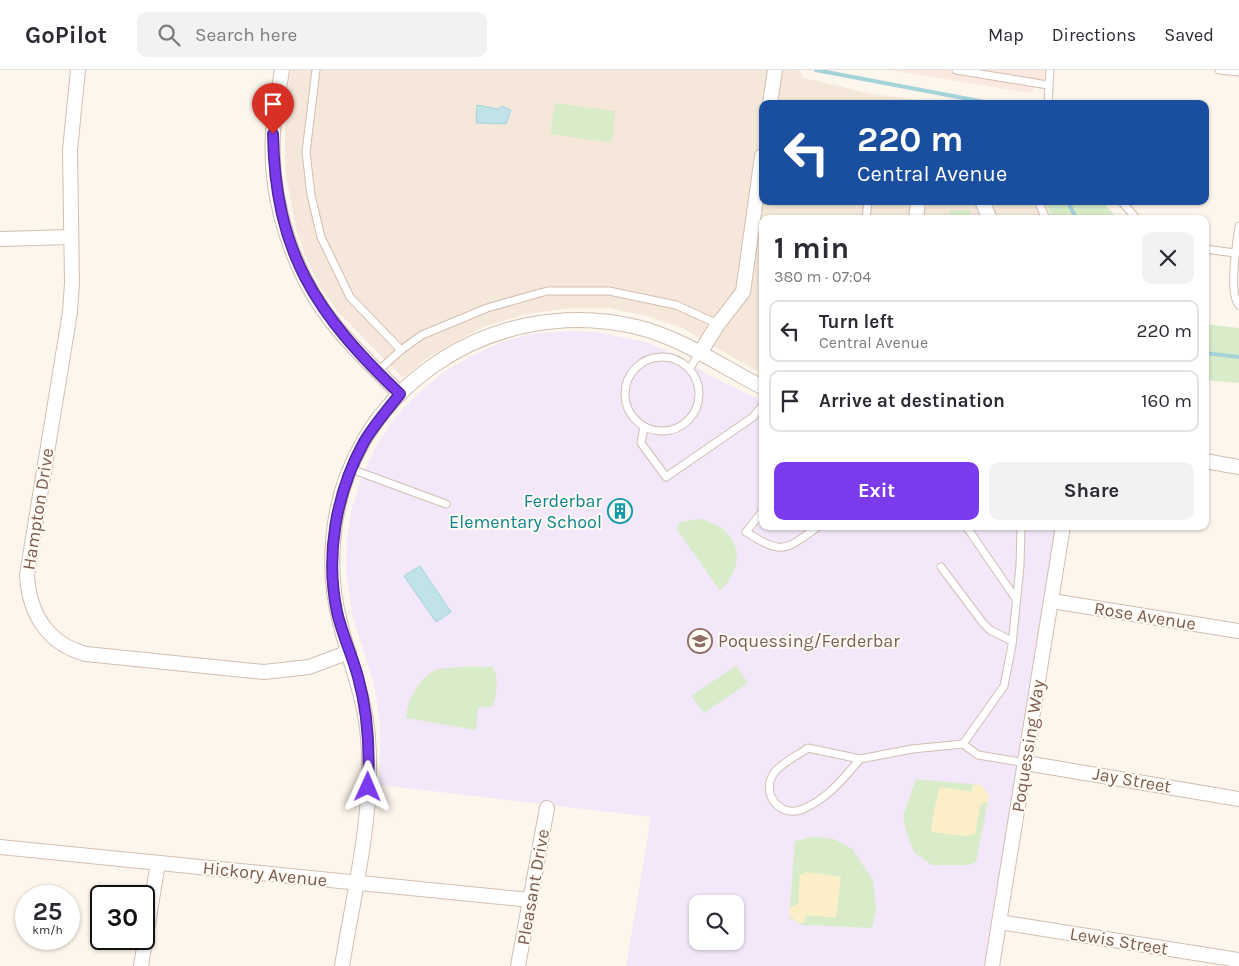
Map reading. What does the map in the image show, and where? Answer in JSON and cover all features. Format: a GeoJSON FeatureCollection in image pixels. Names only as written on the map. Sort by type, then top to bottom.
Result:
{"type":"FeatureCollection","features":[{"type":"Feature","properties":{"kind":"street","name":"Hampton Drive"},"geometry":{"type":"LineString","coordinates":[[78,70],[70,126],[70,312],[27,576],[30,599],[39,621],[62,644],[86,654],[241,671],[287,671],[309,667],[349,652]]}},
{"type":"Feature","properties":{"kind":"street"},"geometry":{"type":"LineString","coordinates":[[282,70],[273,134],[273,166],[281,212],[291,248],[314,296],[336,328],[400,394]]}},
{"type":"Feature","properties":{"kind":"street"},"geometry":{"type":"LineString","coordinates":[[771,100],[775,70]]}},
{"type":"Feature","properties":{"kind":"street"},"geometry":{"type":"LineString","coordinates":[[700,353],[718,324],[743,292],[759,177]]}},
{"type":"Feature","properties":{"kind":"street"},"geometry":{"type":"LineString","coordinates":[[0,239],[71,237]]}},
{"type":"Feature","properties":{"kind":"street"},"geometry":{"type":"LineString","coordinates":[[342,966],[367,803],[368,738],[362,697],[336,609],[332,575],[335,525],[351,469],[374,427],[400,394],[434,364],[464,346],[513,326],[548,320],[601,320],[636,326],[684,344],[759,385]]}},
{"type":"Feature","properties":{"kind":"street"},"geometry":{"type":"LineString","coordinates":[[1209,463],[1239,467]]}},
{"type":"Feature","properties":{"kind":"street","name":"Poquessing Way"},"geometry":{"type":"LineString","coordinates":[[992,966],[1062,530]]}},
{"type":"Feature","properties":{"kind":"street","name":"Rose Avenue"},"geometry":{"type":"LineString","coordinates":[[1052,601],[1239,631]]}},
{"type":"Feature","properties":{"kind":"street","name":"Jay Street"},"geometry":{"type":"LineString","coordinates":[[1026,763],[1239,799]]}},
{"type":"Feature","properties":{"kind":"street","name":"Pleasant Drive"},"geometry":{"type":"LineString","coordinates":[[518,966],[547,808]]}},
{"type":"Feature","properties":{"kind":"street","name":"Hickory Avenue"},"geometry":{"type":"LineString","coordinates":[[0,847],[530,900]]}},
{"type":"Feature","properties":{"kind":"street"},"geometry":{"type":"LineString","coordinates":[[142,966],[158,863]]}},
{"type":"Feature","properties":{"kind":"street","name":"Lewis Street"},"geometry":{"type":"LineString","coordinates":[[999,922],[1239,960]]}},
{"type":"Feature","properties":{"kind":"lane"},"geometry":{"type":"LineString","coordinates":[[316,70],[306,152],[311,195],[322,237],[350,297],[401,350]]}},
{"type":"Feature","properties":{"kind":"lane"},"geometry":{"type":"LineString","coordinates":[[956,70],[1048,85]]}},
{"type":"Feature","properties":{"kind":"lane"},"geometry":{"type":"LineString","coordinates":[[1048,100],[1050,70]]}},
{"type":"Feature","properties":{"kind":"lane"},"geometry":{"type":"LineString","coordinates":[[1219,70],[1239,72]]}},
{"type":"Feature","properties":{"kind":"lane"},"geometry":{"type":"LineString","coordinates":[[1125,205],[1133,215]]}},
{"type":"Feature","properties":{"kind":"lane"},"geometry":{"type":"LineString","coordinates":[[1239,226],[1235,253],[1235,298],[1239,305]]}},
{"type":"Feature","properties":{"kind":"lane"},"geometry":{"type":"LineString","coordinates":[[1209,250],[1235,253]]}},
{"type":"Feature","properties":{"kind":"lane"},"geometry":{"type":"LineString","coordinates":[[378,372],[401,350],[422,336],[487,308],[547,290],[609,291],[676,305],[718,324]]}},
{"type":"Feature","properties":{"kind":"lane"},"geometry":{"type":"LineString","coordinates":[[689,369],[700,353]]}},
{"type":"Feature","properties":{"kind":"lane"},"geometry":{"type":"LineString","coordinates":[[661,357],[673,359],[689,369],[698,385],[699,398],[696,410],[688,420],[679,427],[668,431],[644,427],[635,419],[628,410],[625,398],[626,386],[630,375],[638,366],[648,360],[661,357]]}},
{"type":"Feature","properties":{"kind":"lane"},"geometry":{"type":"LineString","coordinates":[[644,427],[641,443],[666,476],[753,417],[759,410]]}},
{"type":"Feature","properties":{"kind":"lane"},"geometry":{"type":"LineString","coordinates":[[351,469],[446,504]]}},
{"type":"Feature","properties":{"kind":"lane"},"geometry":{"type":"LineString","coordinates":[[759,516],[746,532],[771,547],[786,547],[813,530]]}},
{"type":"Feature","properties":{"kind":"lane"},"geometry":{"type":"LineString","coordinates":[[969,530],[1016,599]]}},
{"type":"Feature","properties":{"kind":"lane"},"geometry":{"type":"LineString","coordinates":[[963,744],[1004,686],[1012,641],[1021,530]]}},
{"type":"Feature","properties":{"kind":"lane"},"geometry":{"type":"LineString","coordinates":[[941,567],[983,623],[990,630],[1012,641]]}},
{"type":"Feature","properties":{"kind":"lane"},"geometry":{"type":"LineString","coordinates":[[860,759],[837,787],[802,809],[789,812],[777,806],[770,796],[768,783],[775,771],[808,748],[860,759],[963,744],[978,755],[1026,763]]}},
{"type":"Feature","properties":{"kind":"shaded area"},"geometry":{"type":"Polygon","coordinates":[[[291,70],[799,70],[804,78],[872,94],[918,100],[759,100],[759,205],[1047,205],[1051,215],[759,215],[759,372],[682,328],[643,315],[609,308],[572,308],[526,314],[483,327],[430,356],[403,378],[337,311],[319,285],[304,253],[295,225],[285,169],[285,113],[291,70]]]}},
{"type":"Feature","properties":{"kind":"shaded area"},"geometry":{"type":"Polygon","coordinates":[[[891,70],[1050,70],[1030,93],[891,70]]]}},
{"type":"Feature","properties":{"kind":"shaded area","name":"Poquessing/Ferderbar"},"geometry":{"type":"Polygon","coordinates":[[[564,331],[597,332],[646,342],[675,354],[709,375],[759,400],[759,530],[1057,530],[987,966],[626,966],[651,817],[380,785],[380,723],[374,684],[353,618],[346,571],[347,539],[352,508],[362,476],[376,446],[394,419],[410,401],[441,374],[469,357],[499,343],[531,334],[564,331]]]}},
{"type":"Feature","properties":{"kind":"green space"},"geometry":{"type":"Polygon","coordinates":[[[555,103],[615,111],[612,143],[550,134],[555,103]]]}},
{"type":"Feature","properties":{"kind":"green space"},"geometry":{"type":"Polygon","coordinates":[[[1047,205],[1106,205],[1114,215],[1051,215],[1047,205]]]}},
{"type":"Feature","properties":{"kind":"green space"},"geometry":{"type":"Polygon","coordinates":[[[950,210],[971,210],[971,215],[950,215],[950,210]]]}},
{"type":"Feature","properties":{"kind":"green space"},"geometry":{"type":"Polygon","coordinates":[[[1209,324],[1239,328],[1239,383],[1209,380],[1209,324]]]}},
{"type":"Feature","properties":{"kind":"green space"},"geometry":{"type":"Polygon","coordinates":[[[699,519],[713,523],[723,530],[731,538],[735,547],[737,558],[735,569],[720,591],[676,528],[681,522],[699,519]]]}},
{"type":"Feature","properties":{"kind":"green space"},"geometry":{"type":"Polygon","coordinates":[[[492,666],[496,675],[497,686],[493,706],[478,708],[476,730],[406,718],[408,705],[417,686],[432,672],[440,669],[492,666]]]}},
{"type":"Feature","properties":{"kind":"green space"},"geometry":{"type":"Polygon","coordinates":[[[736,666],[748,683],[704,713],[691,696],[736,666]]]}},
{"type":"Feature","properties":{"kind":"green space"},"geometry":{"type":"Polygon","coordinates":[[[916,779],[981,785],[989,796],[976,862],[969,865],[932,865],[914,852],[906,832],[903,816],[916,779]]]}},
{"type":"Feature","properties":{"kind":"green space"},"geometry":{"type":"Polygon","coordinates":[[[813,837],[834,839],[852,849],[873,880],[876,911],[872,928],[803,925],[789,918],[795,841],[813,837]]]}},
{"type":"Feature","properties":{"kind":"sand"},"geometry":{"type":"Polygon","coordinates":[[[972,785],[981,785],[989,796],[988,803],[981,803],[975,834],[964,836],[932,832],[931,827],[939,787],[972,792],[972,785]]]}},
{"type":"Feature","properties":{"kind":"sand"},"geometry":{"type":"Polygon","coordinates":[[[807,872],[841,877],[836,918],[806,915],[804,923],[796,922],[789,914],[790,908],[798,904],[800,875],[807,872]]]}},
{"type":"Feature","properties":{"kind":"water"},"geometry":{"type":"Polygon","coordinates":[[[477,105],[498,109],[502,106],[511,110],[506,124],[476,123],[477,105]]]}},
{"type":"Feature","properties":{"kind":"water"},"geometry":{"type":"Polygon","coordinates":[[[420,566],[451,612],[436,622],[404,576],[420,566]]]}},
{"type":"Feature","properties":{"kind":"waterway"},"geometry":{"type":"LineString","coordinates":[[816,70],[974,100]]}},
{"type":"Feature","properties":{"kind":"waterway"},"geometry":{"type":"LineString","coordinates":[[1069,205],[1075,215]]}},
{"type":"Feature","properties":{"kind":"waterway"},"geometry":{"type":"LineString","coordinates":[[1209,353],[1239,357]]}},
{"type":"Feature","properties":{"kind":"place","name":"Ferderbar Elementary School"},"geometry":{"type":"Point","coordinates":[620,511]}},
{"type":"Feature","properties":{"kind":"place","name":"Poquessing/Ferderbar"},"geometry":{"type":"Point","coordinates":[700,641]}},
{"type":"Feature","properties":{"kind":"route"},"geometry":{"type":"LineString","coordinates":[[273,134],[273,166],[281,212],[291,248],[314,296],[336,328],[400,394],[364,442],[351,469],[343,490],[333,542],[332,575],[336,609],[357,676],[368,738],[368,787]]}}]}
